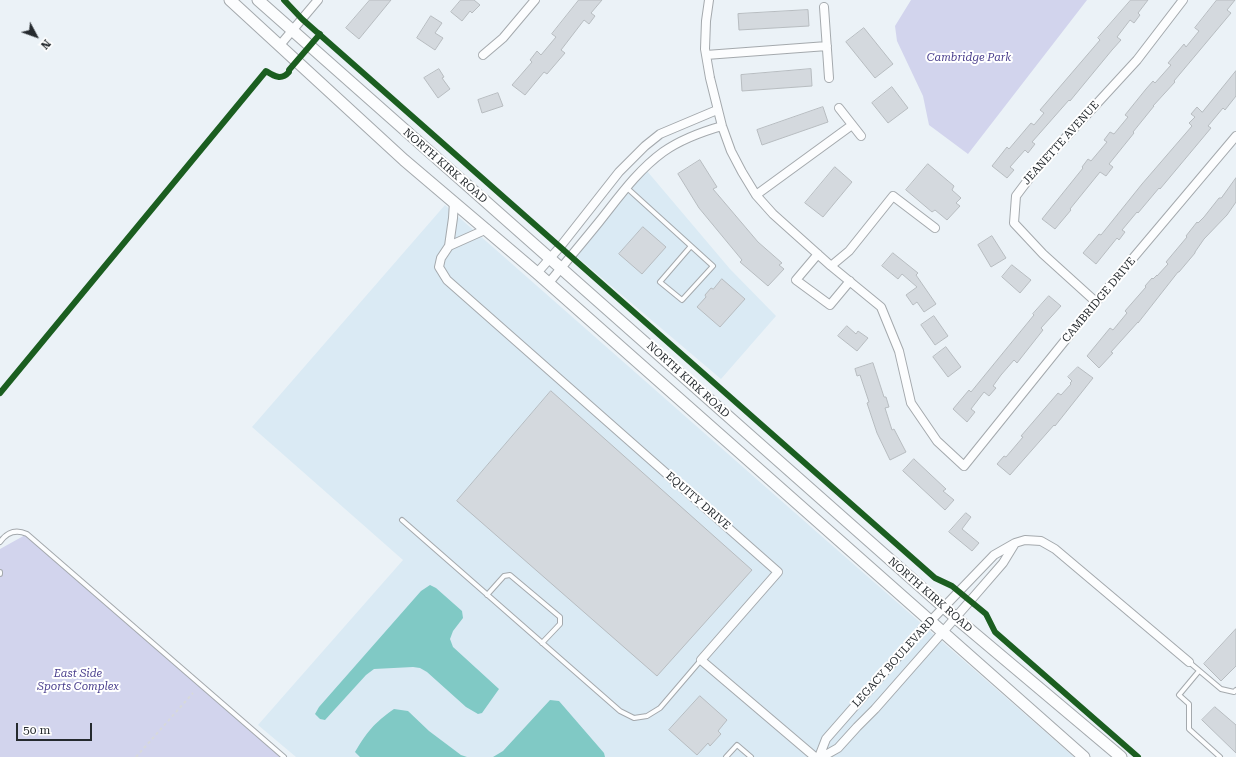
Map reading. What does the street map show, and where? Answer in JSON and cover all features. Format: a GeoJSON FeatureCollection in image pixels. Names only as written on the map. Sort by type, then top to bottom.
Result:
{"type":"FeatureCollection","features":[{"type":"Feature","properties":{"kind":"main road","name":"NORTH KIRK ROAD"},"geometry":{"type":"LineString","coordinates":[[230,0],[404,160],[537,273],[1084,757]]}},
{"type":"Feature","properties":{"kind":"main road","name":"NORTH KIRK ROAD"},"geometry":{"type":"LineString","coordinates":[[258,0],[944,608],[1121,757]]}},
{"type":"Feature","properties":{"kind":"street"},"geometry":{"type":"LineString","coordinates":[[280,45],[318,0]]}},
{"type":"Feature","properties":{"kind":"street"},"geometry":{"type":"LineString","coordinates":[[483,54],[503,38],[535,0]]}},
{"type":"Feature","properties":{"kind":"street"},"geometry":{"type":"LineString","coordinates":[[709,0],[706,21],[706,56],[717,110],[731,151],[756,195],[773,214],[850,281],[830,305],[796,280],[818,254]]}},
{"type":"Feature","properties":{"kind":"street","name":"JEANETTE AVENUE"},"geometry":{"type":"LineString","coordinates":[[1096,302],[1043,254],[1014,223],[1016,196],[1034,172],[1137,60],[1183,0]]}},
{"type":"Feature","properties":{"kind":"street"},"geometry":{"type":"LineString","coordinates":[[824,7],[829,78]]}},
{"type":"Feature","properties":{"kind":"street"},"geometry":{"type":"LineString","coordinates":[[706,56],[827,46]]}},
{"type":"Feature","properties":{"kind":"street"},"geometry":{"type":"LineString","coordinates":[[839,108],[861,136]]}},
{"type":"Feature","properties":{"kind":"street"},"geometry":{"type":"LineString","coordinates":[[537,273],[619,172],[644,146],[660,134],[717,110]]}},
{"type":"Feature","properties":{"kind":"street"},"geometry":{"type":"LineString","coordinates":[[756,195],[852,125]]}},
{"type":"Feature","properties":{"kind":"street"},"geometry":{"type":"LineString","coordinates":[[548,284],[643,168],[664,152],[682,141],[702,132],[722,126]]}},
{"type":"Feature","properties":{"kind":"street","name":"CAMBRIDGE DRIVE"},"geometry":{"type":"LineString","coordinates":[[850,281],[881,307],[899,351],[911,403],[937,441],[964,466],[1096,302],[1236,136]]}},
{"type":"Feature","properties":{"kind":"street"},"geometry":{"type":"LineString","coordinates":[[831,266],[849,251],[893,196],[935,228]]}},
{"type":"Feature","properties":{"kind":"street","name":"EQUITY DRIVE"},"geometry":{"type":"LineString","coordinates":[[454,202],[449,246],[441,258],[439,267],[447,280],[778,572],[701,660]]}},
{"type":"Feature","properties":{"kind":"street"},"geometry":{"type":"LineString","coordinates":[[449,246],[487,230]]}},
{"type":"Feature","properties":{"kind":"street","name":"LEGACY BOULEVARD"},"geometry":{"type":"LineString","coordinates":[[819,757],[826,739],[931,621],[994,555],[1015,543],[1024,540],[1041,541],[1055,549],[1189,662]]}},
{"type":"Feature","properties":{"kind":"street","name":"LEGACY BOULEVARD"},"geometry":{"type":"LineString","coordinates":[[822,757],[838,748],[856,727],[875,709],[1003,563],[1015,543]]}},
{"type":"Feature","properties":{"kind":"street"},"geometry":{"type":"LineString","coordinates":[[701,660],[815,757]]}},
{"type":"Feature","properties":{"kind":"lane"},"geometry":{"type":"LineString","coordinates":[[626,187],[691,246],[713,266],[682,300],[660,282],[691,246]]}},
{"type":"Feature","properties":{"kind":"lane"},"geometry":{"type":"LineString","coordinates":[[402,520],[620,711],[634,718],[647,716],[660,708],[701,660]]}},
{"type":"Feature","properties":{"kind":"lane"},"geometry":{"type":"LineString","coordinates":[[0,542],[6,534],[14,531],[21,531],[27,534],[284,757]]}},
{"type":"Feature","properties":{"kind":"lane"},"geometry":{"type":"LineString","coordinates":[[487,595],[504,576],[510,574],[560,617],[560,624],[542,643]]}},
{"type":"Feature","properties":{"kind":"lane"},"geometry":{"type":"LineString","coordinates":[[1189,662],[1221,689],[1235,691]]}},
{"type":"Feature","properties":{"kind":"lane"},"geometry":{"type":"LineString","coordinates":[[1199,671],[1179,695],[1188,704],[1190,729],[1220,757]]}},
{"type":"Feature","properties":{"kind":"lane"},"geometry":{"type":"LineString","coordinates":[[726,757],[737,745],[751,757]]}},
{"type":"Feature","properties":{"kind":"path"},"geometry":{"type":"LineString","coordinates":[[136,757],[193,693]]}},
{"type":"Feature","properties":{"kind":"shaded area"},"geometry":{"type":"Polygon","coordinates":[[[647,171],[730,269],[776,316],[721,379],[576,256],[625,193],[647,171]]]}},
{"type":"Feature","properties":{"kind":"shaded area"},"geometry":{"type":"Polygon","coordinates":[[[445,205],[1074,757],[296,757],[258,725],[403,560],[252,427],[445,205]]]}},
{"type":"Feature","properties":{"kind":"green space","name":"Cambridge Park"},"geometry":{"type":"Polygon","coordinates":[[[911,0],[1087,0],[968,154],[929,125],[923,96],[897,41],[895,26],[911,0]]]}},
{"type":"Feature","properties":{"kind":"green space","name":"East Side Sports Complex"},"geometry":{"type":"Polygon","coordinates":[[[27,534],[287,757],[0,757],[0,549],[27,534]]]}},
{"type":"Feature","properties":{"kind":"water"},"geometry":{"type":"Polygon","coordinates":[[[430,585],[436,588],[462,611],[463,618],[453,631],[450,639],[453,647],[499,689],[482,713],[478,714],[466,707],[427,672],[420,668],[413,667],[374,669],[366,675],[325,720],[320,719],[315,714],[319,707],[421,591],[430,585]]]}},
{"type":"Feature","properties":{"kind":"water"},"geometry":{"type":"Polygon","coordinates":[[[550,700],[559,701],[604,753],[605,757],[493,757],[503,751],[550,700]]]}},
{"type":"Feature","properties":{"kind":"water"},"geometry":{"type":"Polygon","coordinates":[[[394,709],[408,711],[429,731],[461,755],[467,757],[360,757],[355,752],[363,739],[376,723],[394,709]]]}},
{"type":"Feature","properties":{"kind":"building"},"geometry":{"type":"Polygon","coordinates":[[[370,0],[391,0],[359,39],[346,28],[370,0]]]}},
{"type":"Feature","properties":{"kind":"building"},"geometry":{"type":"Polygon","coordinates":[[[461,0],[474,0],[480,5],[472,13],[470,11],[462,21],[451,12],[461,0]]]}},
{"type":"Feature","properties":{"kind":"building"},"geometry":{"type":"Polygon","coordinates":[[[579,0],[602,0],[591,13],[595,16],[589,24],[584,20],[561,50],[565,53],[547,74],[544,72],[525,95],[512,85],[532,62],[530,60],[537,51],[541,55],[556,37],[552,34],[579,0]]]}},
{"type":"Feature","properties":{"kind":"building"},"geometry":{"type":"Polygon","coordinates":[[[1131,0],[1148,0],[1138,13],[1140,15],[1134,23],[1130,20],[1117,37],[1121,40],[1070,101],[1069,100],[1032,142],[1035,144],[1028,153],[1025,150],[1010,167],[1014,170],[1007,178],[992,166],[1007,147],[1009,149],[1031,123],[1034,125],[1044,113],[1040,110],[1100,40],[1098,38],[1131,0]]]}},
{"type":"Feature","properties":{"kind":"building"},"geometry":{"type":"Polygon","coordinates":[[[1217,0],[1235,0],[1227,10],[1231,13],[1133,132],[1134,133],[1109,164],[1113,167],[1106,176],[1100,172],[1055,229],[1042,219],[1083,168],[1082,167],[1088,159],[1091,161],[1107,142],[1104,140],[1110,132],[1114,134],[1128,117],[1125,115],[1146,89],[1153,81],[1155,83],[1171,65],[1168,63],[1184,44],[1186,47],[1199,31],[1195,28],[1217,0]]]}},
{"type":"Feature","properties":{"kind":"building"},"geometry":{"type":"Polygon","coordinates":[[[808,10],[809,26],[739,30],[738,14],[808,10]]]}},
{"type":"Feature","properties":{"kind":"building"},"geometry":{"type":"Polygon","coordinates":[[[431,16],[442,23],[435,33],[443,38],[435,50],[417,38],[431,16]]]}},
{"type":"Feature","properties":{"kind":"building"},"geometry":{"type":"Polygon","coordinates":[[[864,28],[893,64],[875,78],[846,42],[864,28]]]}},
{"type":"Feature","properties":{"kind":"building"},"geometry":{"type":"Polygon","coordinates":[[[439,69],[444,77],[442,78],[450,89],[438,98],[424,78],[439,69]]]}},
{"type":"Feature","properties":{"kind":"building"},"geometry":{"type":"Polygon","coordinates":[[[811,69],[812,86],[742,91],[741,75],[811,69]]]}},
{"type":"Feature","properties":{"kind":"building"},"geometry":{"type":"Polygon","coordinates":[[[1236,71],[1236,96],[1225,110],[1223,108],[1208,126],[1211,128],[1160,189],[1159,188],[1122,230],[1125,232],[1119,240],[1117,238],[1096,264],[1083,253],[1099,234],[1101,235],[1142,184],[1192,126],[1189,123],[1195,117],[1191,114],[1197,107],[1202,112],[1236,71]]]}},
{"type":"Feature","properties":{"kind":"building"},"geometry":{"type":"Polygon","coordinates":[[[892,87],[908,108],[888,123],[872,103],[892,87]]]}},
{"type":"Feature","properties":{"kind":"building"},"geometry":{"type":"Polygon","coordinates":[[[498,93],[503,106],[482,113],[478,100],[498,93]]]}},
{"type":"Feature","properties":{"kind":"building"},"geometry":{"type":"Polygon","coordinates":[[[823,107],[828,122],[762,145],[757,130],[823,107]]]}},
{"type":"Feature","properties":{"kind":"building"},"geometry":{"type":"Polygon","coordinates":[[[700,160],[717,187],[713,189],[758,242],[782,263],[779,265],[784,269],[768,286],[740,262],[742,260],[699,208],[678,174],[700,160]]]}},
{"type":"Feature","properties":{"kind":"building"},"geometry":{"type":"Polygon","coordinates":[[[928,164],[954,186],[952,190],[961,198],[956,203],[960,206],[947,220],[935,210],[932,212],[906,190],[928,164]]]}},
{"type":"Feature","properties":{"kind":"building"},"geometry":{"type":"Polygon","coordinates":[[[835,167],[852,182],[823,217],[805,203],[835,167]]]}},
{"type":"Feature","properties":{"kind":"building"},"geometry":{"type":"Polygon","coordinates":[[[1236,178],[1236,202],[1227,215],[1204,239],[1195,253],[1099,368],[1087,356],[1110,328],[1113,330],[1127,313],[1125,311],[1146,287],[1145,286],[1168,264],[1166,262],[1187,237],[1186,236],[1197,222],[1198,223],[1219,198],[1221,198],[1236,178]]]}},
{"type":"Feature","properties":{"kind":"building"},"geometry":{"type":"Polygon","coordinates":[[[643,227],[666,247],[642,274],[619,254],[643,227]]]}},
{"type":"Feature","properties":{"kind":"building"},"geometry":{"type":"Polygon","coordinates":[[[992,236],[1006,258],[991,267],[978,245],[992,236]]]}},
{"type":"Feature","properties":{"kind":"building"},"geometry":{"type":"Polygon","coordinates":[[[893,253],[918,273],[916,275],[936,304],[924,312],[917,302],[913,305],[906,295],[917,287],[902,274],[898,279],[882,266],[893,253]]]}},
{"type":"Feature","properties":{"kind":"building"},"geometry":{"type":"Polygon","coordinates":[[[1012,265],[1031,280],[1020,293],[1002,277],[1012,265]]]}},
{"type":"Feature","properties":{"kind":"building"},"geometry":{"type":"Polygon","coordinates":[[[722,279],[745,299],[720,327],[697,307],[706,297],[705,295],[711,288],[713,289],[722,279]]]}},
{"type":"Feature","properties":{"kind":"building"},"geometry":{"type":"Polygon","coordinates":[[[1049,296],[1061,306],[1041,328],[1043,330],[1017,363],[1014,360],[1001,375],[993,386],[996,388],[989,396],[984,392],[971,409],[975,412],[967,422],[953,409],[969,390],[971,392],[1049,296]]]}},
{"type":"Feature","properties":{"kind":"building"},"geometry":{"type":"Polygon","coordinates":[[[934,316],[948,336],[935,345],[921,325],[934,316]]]}},
{"type":"Feature","properties":{"kind":"building"},"geometry":{"type":"Polygon","coordinates":[[[847,326],[856,334],[858,331],[868,338],[857,351],[838,336],[847,326]]]}},
{"type":"Feature","properties":{"kind":"building"},"geometry":{"type":"Polygon","coordinates":[[[946,347],[961,367],[948,377],[933,357],[946,347]]]}},
{"type":"Feature","properties":{"kind":"building"},"geometry":{"type":"Polygon","coordinates":[[[873,363],[884,397],[886,397],[889,407],[885,408],[892,430],[894,429],[906,452],[890,460],[877,433],[860,375],[857,376],[855,369],[873,363]]]}},
{"type":"Feature","properties":{"kind":"building"},"geometry":{"type":"Polygon","coordinates":[[[1078,367],[1093,378],[1055,426],[1054,425],[1010,475],[997,464],[1004,456],[1006,457],[1023,437],[1021,436],[1058,393],[1061,395],[1071,384],[1070,383],[1072,381],[1068,377],[1078,367]]]}},
{"type":"Feature","properties":{"kind":"building"},"geometry":{"type":"Polygon","coordinates":[[[551,391],[752,570],[657,676],[457,501],[551,391]]]}},
{"type":"Feature","properties":{"kind":"building"},"geometry":{"type":"Polygon","coordinates":[[[914,459],[946,489],[943,491],[954,500],[945,510],[903,471],[914,459]]]}},
{"type":"Feature","properties":{"kind":"building"},"geometry":{"type":"Polygon","coordinates":[[[966,513],[971,517],[962,529],[979,543],[972,551],[949,532],[966,513]]]}},
{"type":"Feature","properties":{"kind":"building"},"geometry":{"type":"Polygon","coordinates":[[[1236,629],[1236,666],[1221,681],[1204,664],[1236,629]]]}},
{"type":"Feature","properties":{"kind":"building"},"geometry":{"type":"Polygon","coordinates":[[[700,696],[727,720],[718,731],[721,734],[710,746],[708,743],[697,755],[669,730],[700,696]]]}},
{"type":"Feature","properties":{"kind":"building"},"geometry":{"type":"Polygon","coordinates":[[[1215,707],[1236,725],[1236,753],[1202,720],[1215,707]]]}},
{"type":"Feature","properties":{"kind":"cycle path"},"geometry":{"type":"LineString","coordinates":[[284,0],[302,19],[935,578],[952,586],[986,614],[995,632],[1138,757]]}},
{"type":"Feature","properties":{"kind":"cycle path"},"geometry":{"type":"LineString","coordinates":[[0,393],[266,71],[278,77],[286,75],[320,34]]}}]}
